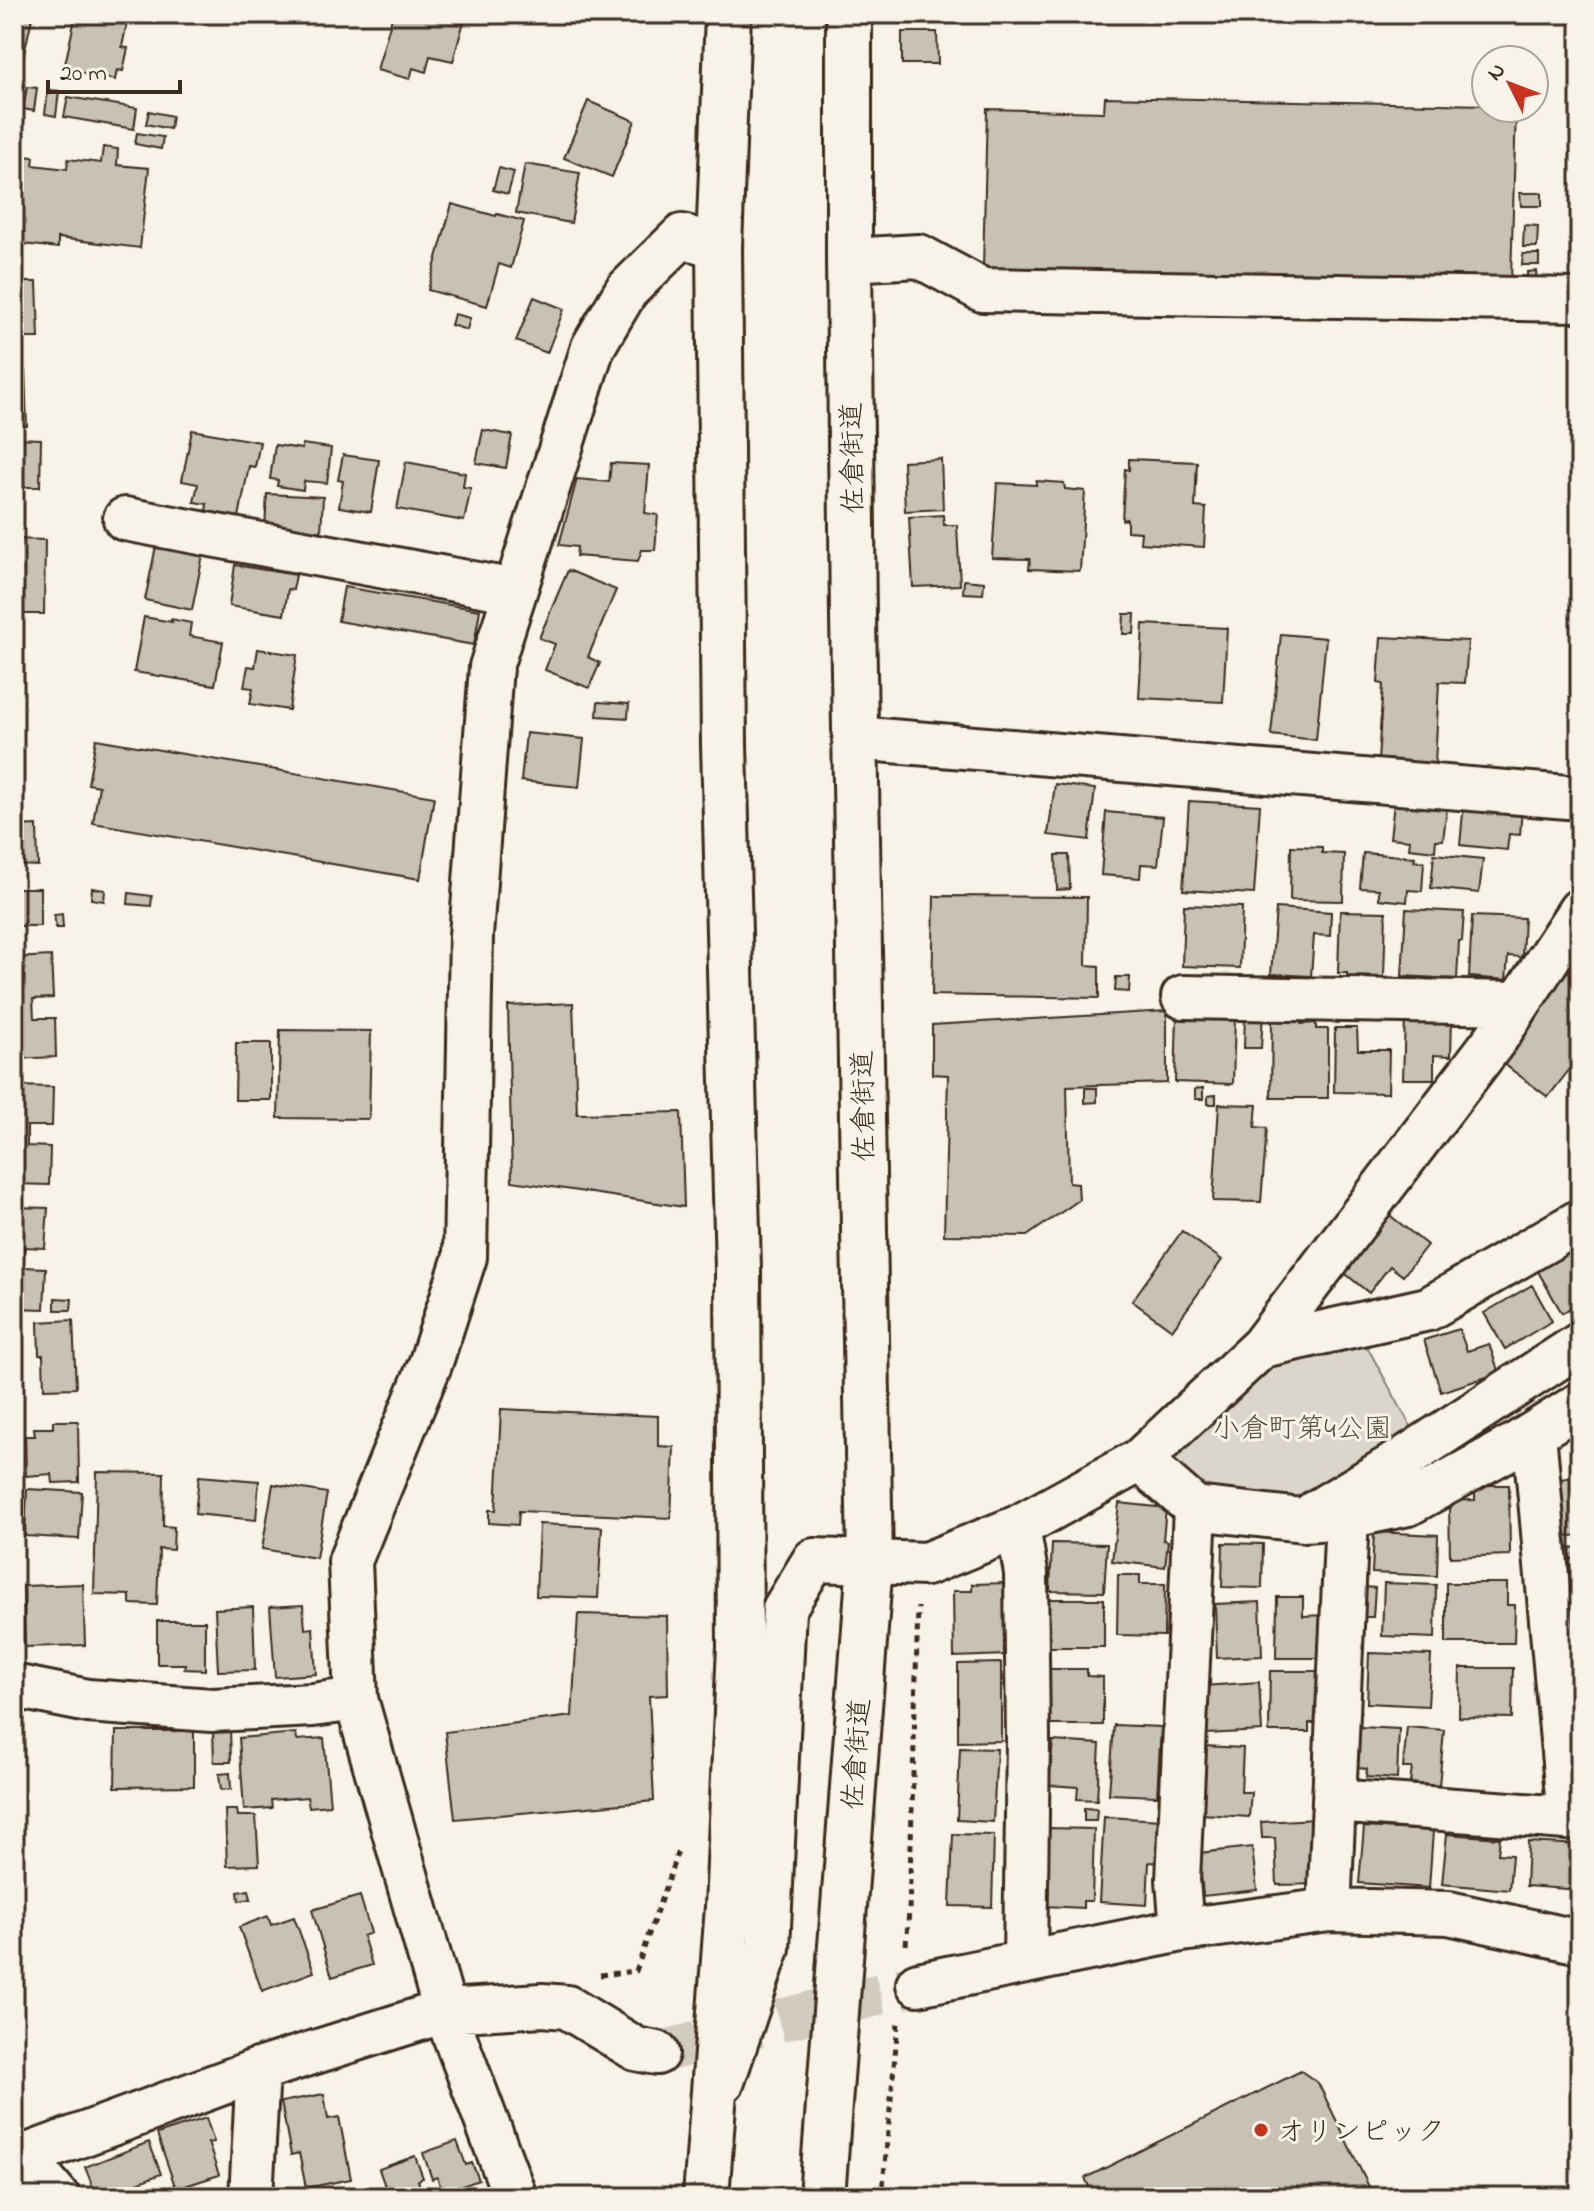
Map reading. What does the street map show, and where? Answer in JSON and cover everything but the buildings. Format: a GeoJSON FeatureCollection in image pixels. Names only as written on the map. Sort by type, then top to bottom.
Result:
{"type":"FeatureCollection","features":[{"type":"Feature","properties":{"kind":"highway"},"geometry":{"type":"LineString","coordinates":[[706,2197],[728,1907],[740,1646],[738,1269],[724,745],[719,247],[728,14]]}},
{"type":"Feature","properties":{"kind":"highway","name":"佐倉街道"},"geometry":{"type":"LineString","coordinates":[[822,2197],[870,1562],[855,738],[849,14]]}},
{"type":"Feature","properties":{"kind":"street"},"geometry":{"type":"LineString","coordinates":[[515,2197],[445,2011],[356,1699],[350,1561],[431,1362],[465,1257],[471,936],[491,667],[593,347],[626,291],[682,236],[719,247]]}},
{"type":"Feature","properties":{"kind":"street"},"geometry":{"type":"LineString","coordinates":[[849,260],[919,256],[982,290],[1580,300]]}},
{"type":"Feature","properties":{"kind":"street"},"geometry":{"type":"LineString","coordinates":[[125,519],[515,591]]}},
{"type":"Feature","properties":{"kind":"street"},"geometry":{"type":"LineString","coordinates":[[855,738],[1580,798]]}},
{"type":"Feature","properties":{"kind":"street"},"geometry":{"type":"LineString","coordinates":[[712,2117],[768,1948],[784,1609],[814,1560],[926,1564],[1018,1527],[1140,1460],[1262,1346],[1497,1037],[1580,910]]}},
{"type":"Feature","properties":{"kind":"street"},"geometry":{"type":"LineString","coordinates":[[1183,997],[1519,1003]]}},
{"type":"Feature","properties":{"kind":"street"},"geometry":{"type":"LineString","coordinates":[[1262,1346],[1428,1309],[1580,1221]]}},
{"type":"Feature","properties":{"kind":"street"},"geometry":{"type":"LineString","coordinates":[[1303,1520],[1402,1460],[1580,1344]]}},
{"type":"Feature","properties":{"kind":"street"},"geometry":{"type":"LineString","coordinates":[[1140,1460],[1195,1508],[1303,1520],[1347,1517],[1408,1504],[1580,1404]]}},
{"type":"Feature","properties":{"kind":"street"},"geometry":{"type":"LineString","coordinates":[[1334,1801],[1574,1818],[1534,1433]]}},
{"type":"Feature","properties":{"kind":"street"},"geometry":{"type":"LineString","coordinates":[[1182,1930],[1178,1880],[1195,1508]]}},
{"type":"Feature","properties":{"kind":"street"},"geometry":{"type":"LineString","coordinates":[[1329,1910],[1347,1517]]}},
{"type":"Feature","properties":{"kind":"street"},"geometry":{"type":"LineString","coordinates":[[1018,1527],[1026,1573],[1028,1739],[1025,1962]]}},
{"type":"Feature","properties":{"kind":"street"},"geometry":{"type":"LineString","coordinates":[[14,1686],[88,1701],[212,1710],[313,1705],[356,1699]]}},
{"type":"Feature","properties":{"kind":"street"},"geometry":{"type":"LineString","coordinates":[[907,1984],[1182,1930],[1329,1910],[1449,1913],[1580,1942]]}},
{"type":"Feature","properties":{"kind":"street"},"geometry":{"type":"LineString","coordinates":[[58,2197],[19,2159],[258,2070],[445,2011],[542,2005],[567,2007],[636,2049],[657,2053]]}},
{"type":"Feature","properties":{"kind":"street"},"geometry":{"type":"LineString","coordinates":[[251,2197],[258,2070]]}},
{"type":"Feature","properties":{"kind":"path"},"geometry":{"type":"LineString","coordinates":[[882,2197],[907,1984],[918,1593]]}},
{"type":"Feature","properties":{"kind":"path"},"geometry":{"type":"LineString","coordinates":[[595,1976],[636,1971],[679,1848]]}},
{"type":"Feature","properties":{"kind":"green space","name":"小倉町第4公園"},"geometry":{"type":"Polygon","coordinates":[[[1365,1343],[1415,1434],[1298,1510],[1197,1502],[1158,1459],[1272,1363],[1365,1343]]]}},
{"type":"Feature","properties":{"kind":"tunnel"},"geometry":{"type":"LineString","coordinates":[[657,2053],[918,1984]]}},
{"type":"Feature","properties":{"kind":"place","name":"オリンピック"},"geometry":{"type":"Point","coordinates":[1261,2130]}}]}
